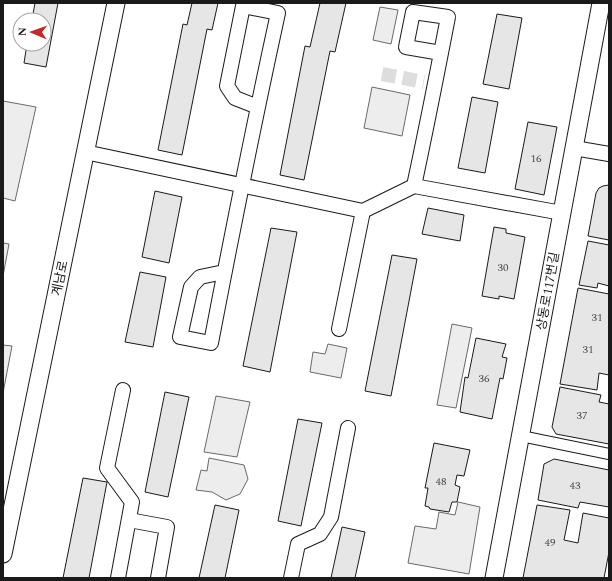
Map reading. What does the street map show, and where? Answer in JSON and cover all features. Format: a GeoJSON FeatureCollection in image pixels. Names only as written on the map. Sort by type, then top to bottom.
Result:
{"type":"FeatureCollection","features":[{"type":"Feature","properties":{"kind":"street","name":"계남로"},"geometry":{"type":"LineString","coordinates":[[3,554],[116,3]]}},
{"type":"Feature","properties":{"kind":"street","name":"상동로117번길"},"geometry":{"type":"LineString","coordinates":[[494,578],[601,3]]}},
{"type":"Feature","properties":{"kind":"street"},"geometry":{"type":"LineString","coordinates":[[224,272],[200,277],[191,287],[180,337],[211,343],[241,185],[258,107],[278,13],[244,5],[227,86],[235,98],[258,107]]}},
{"type":"Feature","properties":{"kind":"street"},"geometry":{"type":"LineString","coordinates":[[414,186],[430,83],[441,53]]}},
{"type":"Feature","properties":{"kind":"street"},"geometry":{"type":"LineString","coordinates":[[574,148],[609,154]]}},
{"type":"Feature","properties":{"kind":"street"},"geometry":{"type":"LineString","coordinates":[[85,152],[363,211],[414,186],[562,213]]}},
{"type":"Feature","properties":{"kind":"street"},"geometry":{"type":"LineString","coordinates":[[339,329],[363,211]]}},
{"type":"Feature","properties":{"kind":"street"},"geometry":{"type":"LineString","coordinates":[[118,578],[132,502],[107,468],[123,390]]}},
{"type":"Feature","properties":{"kind":"street"},"geometry":{"type":"LineString","coordinates":[[292,578],[298,544],[320,534],[331,517],[348,428]]}},
{"type":"Feature","properties":{"kind":"street"},"geometry":{"type":"LineString","coordinates":[[521,436],[609,454]]}},
{"type":"Feature","properties":{"kind":"street"},"geometry":{"type":"LineString","coordinates":[[129,520],[167,527],[158,578]]}},
{"type":"Feature","properties":{"kind":"shaded area"},"geometry":{"type":"Polygon","coordinates":[[[380,7],[398,10],[391,44],[373,40],[380,7]]]}},
{"type":"Feature","properties":{"kind":"shaded area"},"geometry":{"type":"Polygon","coordinates":[[[372,87],[410,95],[402,136],[364,128],[372,87]]]}},
{"type":"Feature","properties":{"kind":"shaded area"},"geometry":{"type":"Polygon","coordinates":[[[3,101],[36,107],[15,201],[3,198],[3,101]]]}},
{"type":"Feature","properties":{"kind":"shaded area"},"geometry":{"type":"Polygon","coordinates":[[[3,243],[9,244],[3,276],[3,243]]]}},
{"type":"Feature","properties":{"kind":"shaded area"},"geometry":{"type":"Polygon","coordinates":[[[452,324],[472,328],[456,408],[437,405],[452,324]]]}},
{"type":"Feature","properties":{"kind":"shaded area"},"geometry":{"type":"Polygon","coordinates":[[[328,344],[347,348],[341,378],[310,372],[313,352],[325,354],[328,344]]]}},
{"type":"Feature","properties":{"kind":"shaded area"},"geometry":{"type":"Polygon","coordinates":[[[3,345],[12,346],[3,393],[3,345]]]}},
{"type":"Feature","properties":{"kind":"shaded area"},"geometry":{"type":"Polygon","coordinates":[[[216,396],[250,402],[237,457],[204,452],[216,396]]]}},
{"type":"Feature","properties":{"kind":"shaded area"},"geometry":{"type":"Polygon","coordinates":[[[209,458],[244,465],[248,479],[240,494],[226,500],[212,492],[196,490],[201,470],[207,471],[209,458]]]}},
{"type":"Feature","properties":{"kind":"shaded area"},"geometry":{"type":"Polygon","coordinates":[[[458,502],[480,507],[469,574],[408,563],[415,526],[436,529],[439,512],[455,515],[458,502]]]}},
{"type":"Feature","properties":{"kind":"building"},"geometry":{"type":"Polygon","coordinates":[[[35,3],[58,3],[52,35],[52,12],[33,12],[35,3]]]}},
{"type":"Feature","properties":{"kind":"building"},"geometry":{"type":"Polygon","coordinates":[[[192,3],[218,3],[212,30],[207,29],[182,155],[158,150],[183,24],[187,25],[192,3]]]}},
{"type":"Feature","properties":{"kind":"building"},"geometry":{"type":"Polygon","coordinates":[[[320,3],[346,3],[335,52],[330,51],[304,180],[280,175],[305,46],[310,47],[320,3]]]}},
{"type":"Feature","properties":{"kind":"building"},"geometry":{"type":"Polygon","coordinates":[[[497,14],[522,18],[509,89],[483,84],[497,14]]]}},
{"type":"Feature","properties":{"kind":"building"},"geometry":{"type":"Polygon","coordinates":[[[26,52],[49,52],[46,67],[24,63],[26,52]]]}},
{"type":"Feature","properties":{"kind":"building"},"geometry":{"type":"Polygon","coordinates":[[[472,97],[498,102],[485,173],[458,168],[472,97]]]}},
{"type":"Feature","properties":{"kind":"building"},"geometry":{"type":"Polygon","coordinates":[[[528,122],[557,127],[544,195],[515,189],[528,122]]]}},
{"type":"Feature","properties":{"kind":"building"},"geometry":{"type":"Polygon","coordinates":[[[609,185],[609,240],[588,236],[596,193],[599,188],[609,185]]]}},
{"type":"Feature","properties":{"kind":"building"},"geometry":{"type":"Polygon","coordinates":[[[155,191],[182,197],[169,263],[142,257],[155,191]]]}},
{"type":"Feature","properties":{"kind":"building"},"geometry":{"type":"Polygon","coordinates":[[[428,208],[464,215],[460,241],[422,234],[428,208]]]}},
{"type":"Feature","properties":{"kind":"building"},"geometry":{"type":"Polygon","coordinates":[[[494,227],[506,229],[506,233],[525,237],[514,299],[499,296],[499,299],[482,296],[494,227]]]}},
{"type":"Feature","properties":{"kind":"building"},"geometry":{"type":"Polygon","coordinates":[[[271,228],[297,232],[270,372],[243,366],[271,228]]]}},
{"type":"Feature","properties":{"kind":"building"},"geometry":{"type":"Polygon","coordinates":[[[588,241],[609,245],[609,286],[598,283],[597,288],[579,285],[588,241]]]}},
{"type":"Feature","properties":{"kind":"building"},"geometry":{"type":"Polygon","coordinates":[[[392,255],[417,259],[391,396],[365,391],[392,255]]]}},
{"type":"Feature","properties":{"kind":"building"},"geometry":{"type":"Polygon","coordinates":[[[140,272],[166,277],[153,347],[125,342],[140,272]]]}},
{"type":"Feature","properties":{"kind":"building"},"geometry":{"type":"Polygon","coordinates":[[[578,288],[609,294],[609,375],[599,373],[597,390],[560,384],[578,288]]]}},
{"type":"Feature","properties":{"kind":"building"},"geometry":{"type":"Polygon","coordinates":[[[476,338],[506,344],[502,357],[507,358],[503,379],[500,378],[492,419],[460,412],[465,377],[468,378],[476,338]]]}},
{"type":"Feature","properties":{"kind":"building"},"geometry":{"type":"Polygon","coordinates":[[[560,387],[601,395],[599,402],[609,404],[609,444],[556,434],[552,427],[560,387]]]}},
{"type":"Feature","properties":{"kind":"building"},"geometry":{"type":"Polygon","coordinates":[[[165,392],[189,397],[168,497],[145,492],[165,392]]]}},
{"type":"Feature","properties":{"kind":"building"},"geometry":{"type":"Polygon","coordinates":[[[298,419],[322,423],[301,526],[278,521],[298,419]]]}},
{"type":"Feature","properties":{"kind":"building"},"geometry":{"type":"Polygon","coordinates":[[[434,443],[470,450],[464,476],[457,475],[455,485],[460,487],[457,502],[452,502],[449,512],[430,509],[429,507],[425,506],[428,488],[425,488],[434,443]]]}},
{"type":"Feature","properties":{"kind":"building"},"geometry":{"type":"Polygon","coordinates":[[[554,459],[609,470],[609,507],[580,502],[578,508],[538,500],[544,464],[554,459]]]}},
{"type":"Feature","properties":{"kind":"building"},"geometry":{"type":"Polygon","coordinates":[[[83,478],[107,482],[89,578],[63,578],[83,478]]]}},
{"type":"Feature","properties":{"kind":"building"},"geometry":{"type":"Polygon","coordinates":[[[215,505],[239,510],[225,578],[199,578],[215,505]]]}},
{"type":"Feature","properties":{"kind":"building"},"geometry":{"type":"Polygon","coordinates":[[[537,505],[570,510],[564,540],[578,543],[583,513],[609,518],[609,552],[604,578],[523,578],[537,505]]]}},
{"type":"Feature","properties":{"kind":"building"},"geometry":{"type":"Polygon","coordinates":[[[342,527],[365,532],[355,578],[331,578],[342,527]]]}},
{"type":"Feature","properties":{"kind":"tunnel"},"geometry":{"type":"LineString","coordinates":[[382,74],[424,82]]}}]}
